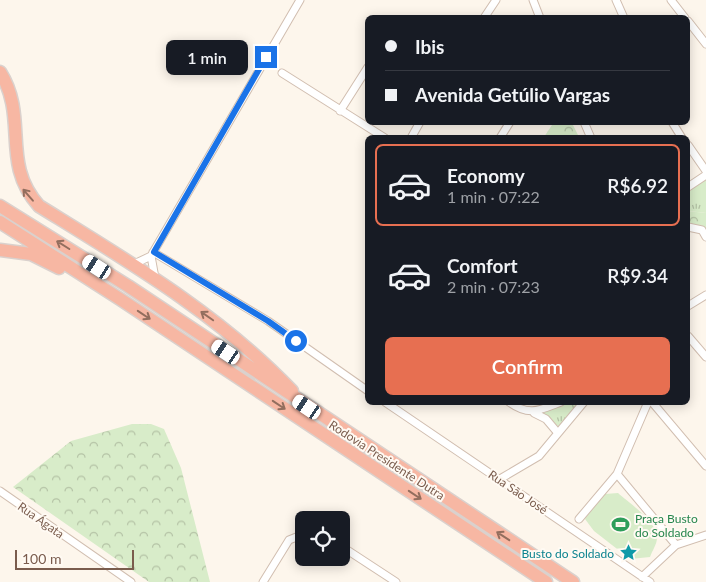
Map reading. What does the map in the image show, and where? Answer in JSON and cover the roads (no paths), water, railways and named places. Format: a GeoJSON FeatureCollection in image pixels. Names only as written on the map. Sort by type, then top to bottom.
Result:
{"type":"FeatureCollection","features":[{"type":"Feature","properties":{"kind":"highway"},"geometry":{"type":"LineString","coordinates":[[0,72],[10,99],[12,165],[23,189],[39,206],[155,280],[244,344],[307,407]]}},
{"type":"Feature","properties":{"kind":"highway","name":"Rodovia Presidente Dutra"},"geometry":{"type":"LineString","coordinates":[[0,206],[128,286],[307,407],[573,582]]}},
{"type":"Feature","properties":{"kind":"highway","name":"Rodovia Presidente Dutra"},"geometry":{"type":"LineString","coordinates":[[0,222],[120,299],[546,582]]}},
{"type":"Feature","properties":{"kind":"highway"},"geometry":{"type":"LineString","coordinates":[[0,250],[23,252],[39,258],[120,299]]}},
{"type":"Feature","properties":{"kind":"street"},"geometry":{"type":"LineString","coordinates":[[132,265],[152,254],[300,0]]}},
{"type":"Feature","properties":{"kind":"street"},"geometry":{"type":"LineString","coordinates":[[486,15],[496,0]]}},
{"type":"Feature","properties":{"kind":"street"},"geometry":{"type":"LineString","coordinates":[[533,0],[539,15]]}},
{"type":"Feature","properties":{"kind":"street"},"geometry":{"type":"LineString","coordinates":[[616,0],[623,15]]}},
{"type":"Feature","properties":{"kind":"street"},"geometry":{"type":"LineString","coordinates":[[671,0],[682,15]]}},
{"type":"Feature","properties":{"kind":"street"},"geometry":{"type":"LineString","coordinates":[[690,24],[706,44]]}},
{"type":"Feature","properties":{"kind":"street"},"geometry":{"type":"LineString","coordinates":[[340,111],[365,72]]}},
{"type":"Feature","properties":{"kind":"street"},"geometry":{"type":"LineString","coordinates":[[282,73],[380,135]]}},
{"type":"Feature","properties":{"kind":"street"},"geometry":{"type":"LineString","coordinates":[[690,148],[706,173],[690,185]]}},
{"type":"Feature","properties":{"kind":"street"},"geometry":{"type":"LineString","coordinates":[[690,227],[702,230],[706,237]]}},
{"type":"Feature","properties":{"kind":"street"},"geometry":{"type":"LineString","coordinates":[[152,254],[155,280]]}},
{"type":"Feature","properties":{"kind":"street"},"geometry":{"type":"LineString","coordinates":[[152,254],[268,321],[365,388]]}},
{"type":"Feature","properties":{"kind":"street"},"geometry":{"type":"LineString","coordinates":[[690,305],[706,295]]}},
{"type":"Feature","properties":{"kind":"street"},"geometry":{"type":"LineString","coordinates":[[690,338],[706,357]]}},
{"type":"Feature","properties":{"kind":"street","name":"Rua São José"},"geometry":{"type":"LineString","coordinates":[[389,405],[650,582]]}},
{"type":"Feature","properties":{"kind":"street"},"geometry":{"type":"LineString","coordinates":[[513,405],[546,419],[558,432]]}},
{"type":"Feature","properties":{"kind":"street"},"geometry":{"type":"LineString","coordinates":[[534,413],[554,405]]}},
{"type":"Feature","properties":{"kind":"street"},"geometry":{"type":"LineString","coordinates":[[500,479],[539,456],[581,405]]}},
{"type":"Feature","properties":{"kind":"street"},"geometry":{"type":"LineString","coordinates":[[579,519],[617,474],[647,405]]}},
{"type":"Feature","properties":{"kind":"street"},"geometry":{"type":"LineString","coordinates":[[655,405],[706,466]]}},
{"type":"Feature","properties":{"kind":"street"},"geometry":{"type":"LineString","coordinates":[[617,474],[676,545]]}},
{"type":"Feature","properties":{"kind":"street","name":"Rua Ágata"},"geometry":{"type":"LineString","coordinates":[[0,492],[131,582]]}},
{"type":"Feature","properties":{"kind":"street"},"geometry":{"type":"LineString","coordinates":[[642,577],[676,545],[706,535]]}},
{"type":"Feature","properties":{"kind":"street"},"geometry":{"type":"LineString","coordinates":[[264,582],[289,540],[295,538]]}},
{"type":"Feature","properties":{"kind":"street"},"geometry":{"type":"LineString","coordinates":[[350,552],[396,582]]}},
{"type":"Feature","properties":{"kind":"place","name":"Praça Busto do Soldado"},"geometry":{"type":"Point","coordinates":[621,525]}},
{"type":"Feature","properties":{"kind":"place","name":"Busto do Soldado"},"geometry":{"type":"Point","coordinates":[628,553]}}]}
